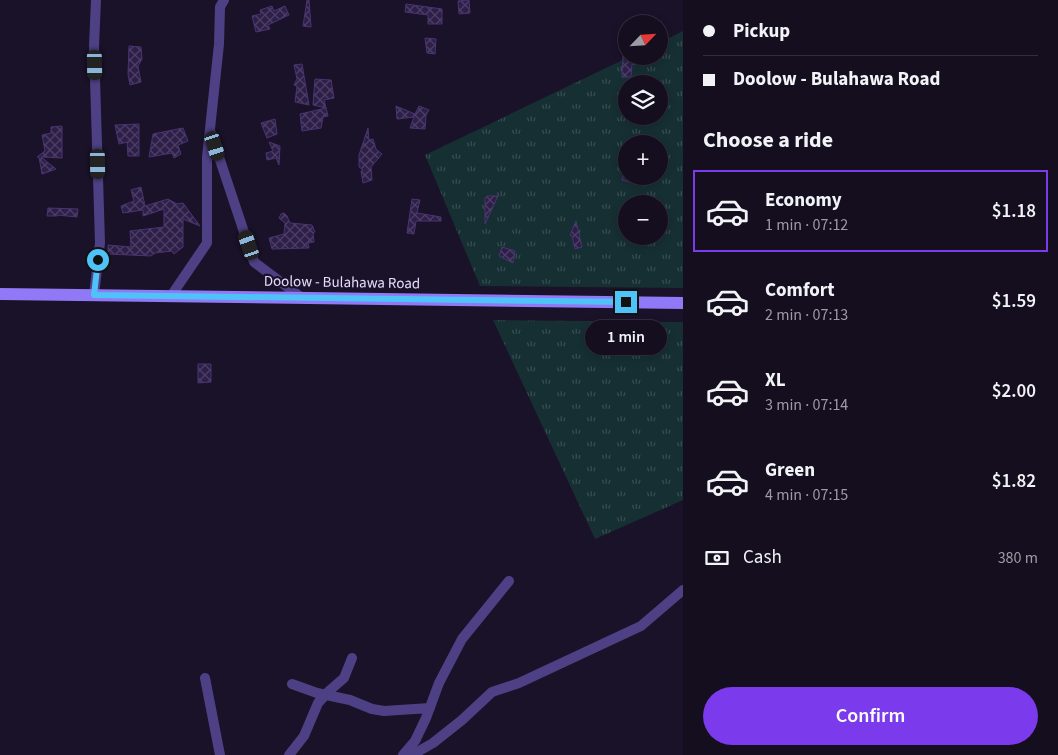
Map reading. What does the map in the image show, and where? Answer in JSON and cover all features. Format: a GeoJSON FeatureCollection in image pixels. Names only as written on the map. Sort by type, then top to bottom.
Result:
{"type":"FeatureCollection","features":[{"type":"Feature","properties":{"kind":"main road","name":"Doolow - Bulahawa Road"},"geometry":{"type":"LineString","coordinates":[[0,294],[683,303]]}},
{"type":"Feature","properties":{"kind":"street"},"geometry":{"type":"LineString","coordinates":[[94,295],[100,243],[94,46],[96,0]]}},
{"type":"Feature","properties":{"kind":"street"},"geometry":{"type":"LineString","coordinates":[[171,296],[206,243],[207,157],[219,44],[221,2]]}},
{"type":"Feature","properties":{"kind":"street"},"geometry":{"type":"LineString","coordinates":[[209,129],[254,262],[302,298]]}},
{"type":"Feature","properties":{"kind":"street"},"geometry":{"type":"LineString","coordinates":[[403,755],[415,740],[439,683],[462,639],[509,581]]}},
{"type":"Feature","properties":{"kind":"street"},"geometry":{"type":"LineString","coordinates":[[412,755],[433,743],[462,720],[492,692],[519,683],[641,626],[683,590]]}},
{"type":"Feature","properties":{"kind":"street"},"geometry":{"type":"LineString","coordinates":[[289,755],[304,736],[318,703],[344,678],[352,658]]}},
{"type":"Feature","properties":{"kind":"street"},"geometry":{"type":"LineString","coordinates":[[205,678],[220,755]]}},
{"type":"Feature","properties":{"kind":"street"},"geometry":{"type":"LineString","coordinates":[[292,684],[326,695],[350,700],[372,709],[384,711],[430,708]]}},
{"type":"Feature","properties":{"kind":"green space"},"geometry":{"type":"Polygon","coordinates":[[[683,31],[683,288],[480,286],[425,155],[618,62],[618,65],[668,65],[668,38],[683,31]]]}},
{"type":"Feature","properties":{"kind":"green space"},"geometry":{"type":"Polygon","coordinates":[[[493,320],[683,322],[683,500],[595,539],[493,320]]]}},
{"type":"Feature","properties":{"kind":"building"},"geometry":{"type":"Polygon","coordinates":[[[307,0],[309,0],[311,27],[303,26],[307,0]]]}},
{"type":"Feature","properties":{"kind":"building"},"geometry":{"type":"Polygon","coordinates":[[[469,0],[470,13],[459,14],[458,1],[469,0]]]}},
{"type":"Feature","properties":{"kind":"building"},"geometry":{"type":"Polygon","coordinates":[[[406,4],[442,9],[442,24],[428,24],[428,15],[405,12],[406,4]]]}},
{"type":"Feature","properties":{"kind":"building"},"geometry":{"type":"Polygon","coordinates":[[[272,6],[274,11],[285,6],[289,15],[268,25],[270,29],[256,32],[252,16],[261,14],[260,10],[272,6]]]}},
{"type":"Feature","properties":{"kind":"building"},"geometry":{"type":"Polygon","coordinates":[[[425,38],[436,39],[435,54],[427,53],[425,38]]]}},
{"type":"Feature","properties":{"kind":"building"},"geometry":{"type":"Polygon","coordinates":[[[129,46],[141,47],[142,59],[138,66],[141,82],[130,85],[128,74],[129,46]]]}},
{"type":"Feature","properties":{"kind":"building"},"geometry":{"type":"Polygon","coordinates":[[[302,64],[309,105],[295,102],[297,86],[294,85],[297,79],[294,65],[302,64]]]}},
{"type":"Feature","properties":{"kind":"building"},"geometry":{"type":"Polygon","coordinates":[[[623,65],[632,65],[631,75],[622,75],[623,65]]]}},
{"type":"Feature","properties":{"kind":"building"},"geometry":{"type":"Polygon","coordinates":[[[315,79],[331,80],[334,98],[324,100],[326,108],[313,105],[315,79]]]}},
{"type":"Feature","properties":{"kind":"building"},"geometry":{"type":"Polygon","coordinates":[[[396,106],[415,114],[419,106],[429,110],[426,115],[425,129],[410,128],[414,117],[397,119],[396,106]]]}},
{"type":"Feature","properties":{"kind":"building"},"geometry":{"type":"Polygon","coordinates":[[[326,108],[328,116],[323,117],[321,128],[302,131],[300,114],[326,108]]]}},
{"type":"Feature","properties":{"kind":"building"},"geometry":{"type":"Polygon","coordinates":[[[275,119],[277,134],[267,138],[261,123],[275,119]]]}},
{"type":"Feature","properties":{"kind":"building"},"geometry":{"type":"Polygon","coordinates":[[[139,124],[139,156],[128,156],[127,142],[119,144],[115,125],[139,124]]]}},
{"type":"Feature","properties":{"kind":"building"},"geometry":{"type":"Polygon","coordinates":[[[62,126],[62,158],[41,157],[56,169],[42,174],[39,157],[37,157],[45,151],[42,135],[51,133],[51,127],[62,126]]]}},
{"type":"Feature","properties":{"kind":"building"},"geometry":{"type":"Polygon","coordinates":[[[183,128],[188,141],[178,145],[181,154],[174,158],[172,153],[149,157],[153,134],[183,128]]]}},
{"type":"Feature","properties":{"kind":"building"},"geometry":{"type":"Polygon","coordinates":[[[368,128],[369,140],[373,139],[376,149],[382,154],[371,167],[372,180],[363,183],[361,171],[363,170],[359,167],[359,155],[368,128]]]}},
{"type":"Feature","properties":{"kind":"building"},"geometry":{"type":"Polygon","coordinates":[[[269,142],[280,146],[279,165],[276,158],[267,160],[266,153],[273,151],[269,142]]]}},
{"type":"Feature","properties":{"kind":"building"},"geometry":{"type":"Polygon","coordinates":[[[141,187],[145,206],[168,199],[177,204],[183,203],[200,226],[183,219],[183,247],[174,254],[172,251],[155,253],[151,256],[108,254],[108,245],[131,247],[130,231],[164,227],[164,209],[143,216],[143,210],[123,213],[121,206],[134,201],[131,190],[141,187]]]}},
{"type":"Feature","properties":{"kind":"building"},"geometry":{"type":"Polygon","coordinates":[[[487,196],[498,196],[485,224],[485,198],[487,196]]]}},
{"type":"Feature","properties":{"kind":"building"},"geometry":{"type":"Polygon","coordinates":[[[412,199],[420,200],[417,213],[441,217],[441,221],[416,221],[414,234],[407,233],[412,199]]]}},
{"type":"Feature","properties":{"kind":"building"},"geometry":{"type":"Polygon","coordinates":[[[48,208],[78,209],[77,217],[47,216],[48,208]]]}},
{"type":"Feature","properties":{"kind":"building"},"geometry":{"type":"Polygon","coordinates":[[[284,213],[290,223],[312,225],[315,232],[313,233],[314,242],[308,243],[309,248],[272,249],[269,238],[284,234],[285,223],[279,218],[284,213]]]}},
{"type":"Feature","properties":{"kind":"building"},"geometry":{"type":"Polygon","coordinates":[[[576,221],[582,247],[575,249],[572,236],[570,235],[576,221]]]}},
{"type":"Feature","properties":{"kind":"building"},"geometry":{"type":"Polygon","coordinates":[[[502,247],[515,251],[513,263],[499,256],[502,247]]]}},
{"type":"Feature","properties":{"kind":"building"},"geometry":{"type":"Polygon","coordinates":[[[198,364],[211,364],[211,382],[198,383],[198,364]]]}},
{"type":"Feature","properties":{"kind":"route"},"geometry":{"type":"LineString","coordinates":[[98,260],[94,295],[626,302]]}}]}
